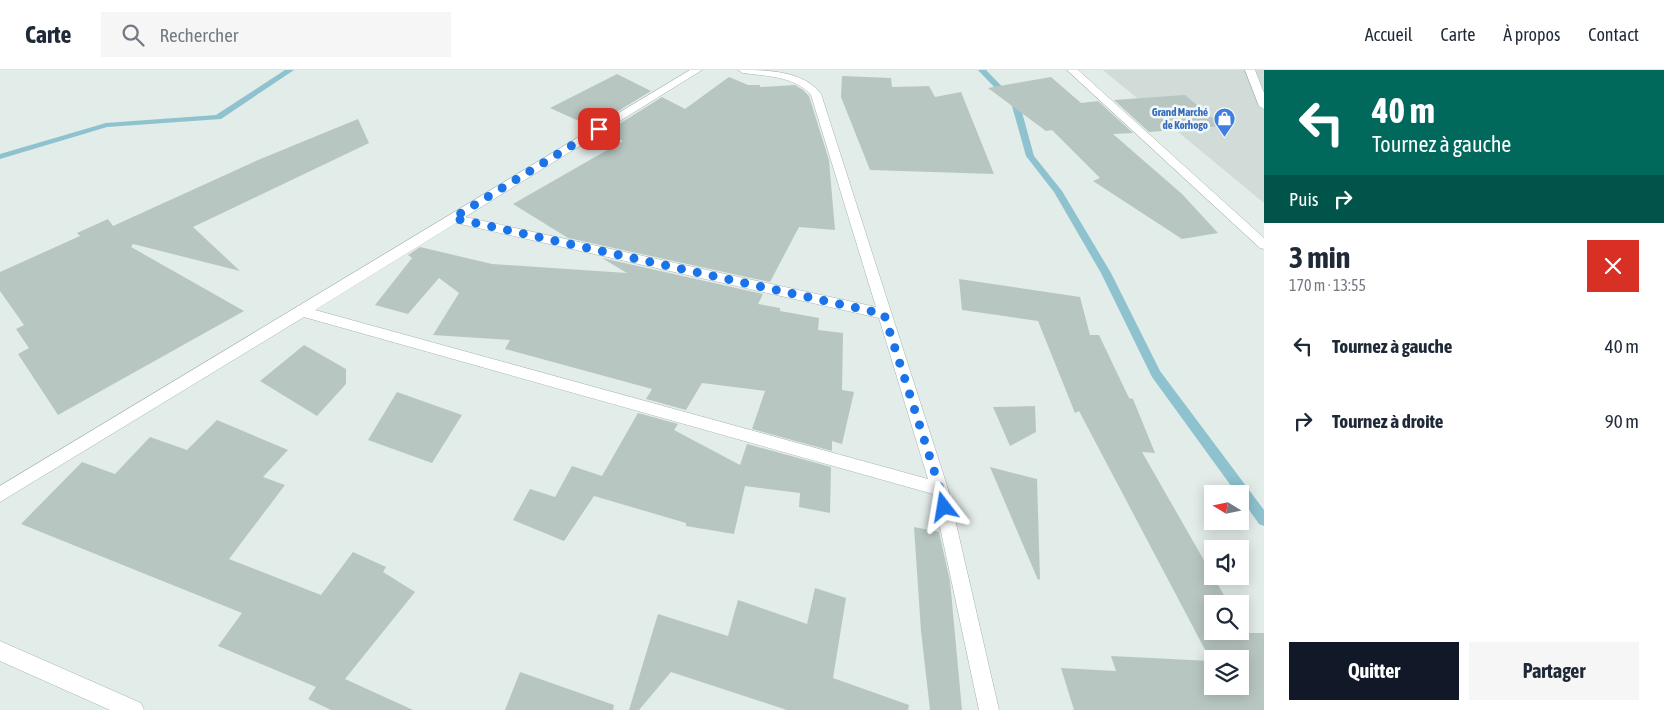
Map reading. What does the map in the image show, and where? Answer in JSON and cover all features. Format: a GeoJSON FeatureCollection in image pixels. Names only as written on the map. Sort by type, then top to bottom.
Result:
{"type":"FeatureCollection","features":[{"type":"Feature","properties":{"kind":"street"},"geometry":{"type":"LineString","coordinates":[[0,495],[697,70]]}},
{"type":"Feature","properties":{"kind":"street"},"geometry":{"type":"LineString","coordinates":[[743,70],[801,81],[811,86],[816,94],[940,489],[989,710]]}},
{"type":"Feature","properties":{"kind":"street"},"geometry":{"type":"LineString","coordinates":[[1072,70],[1264,245]]}},
{"type":"Feature","properties":{"kind":"street"},"geometry":{"type":"LineString","coordinates":[[1250,70],[1264,106]]}},
{"type":"Feature","properties":{"kind":"street"},"geometry":{"type":"LineString","coordinates":[[453,218],[884,314]]}},
{"type":"Feature","properties":{"kind":"street"},"geometry":{"type":"LineString","coordinates":[[301,311],[940,489]]}},
{"type":"Feature","properties":{"kind":"street"},"geometry":{"type":"LineString","coordinates":[[0,651],[134,710]]}},
{"type":"Feature","properties":{"kind":"shaded area","name":"Grand Marché de Korhogo"},"geometry":{"type":"Polygon","coordinates":[[[1103,70],[1264,70],[1264,203],[1103,70]]]}},
{"type":"Feature","properties":{"kind":"building"},"geometry":{"type":"Polygon","coordinates":[[[617,74],[651,91],[592,127],[550,108],[617,74]]]}},
{"type":"Feature","properties":{"kind":"building"},"geometry":{"type":"Polygon","coordinates":[[[842,76],[891,78],[892,87],[929,86],[935,97],[961,92],[994,174],[870,170],[841,97],[842,76]]]}},
{"type":"Feature","properties":{"kind":"building"},"geometry":{"type":"Polygon","coordinates":[[[729,77],[748,85],[760,85],[760,87],[795,85],[803,90],[809,96],[829,160],[835,230],[799,227],[770,282],[568,238],[513,204],[623,141],[605,133],[662,97],[685,109],[729,77]]]}},
{"type":"Feature","properties":{"kind":"building"},"geometry":{"type":"Polygon","coordinates":[[[1051,77],[1081,103],[1098,101],[1133,133],[1113,134],[1182,194],[1218,233],[1182,239],[1093,181],[1100,178],[1052,130],[1046,131],[988,88],[1051,77]]]}},
{"type":"Feature","properties":{"kind":"building"},"geometry":{"type":"Polygon","coordinates":[[[1185,95],[1222,126],[1149,132],[1114,100],[1185,95]]]}},
{"type":"Feature","properties":{"kind":"building"},"geometry":{"type":"Polygon","coordinates":[[[358,119],[369,143],[193,227],[240,271],[133,244],[131,247],[244,311],[58,415],[18,354],[29,348],[16,329],[24,325],[0,291],[0,272],[80,236],[77,233],[108,219],[113,226],[258,160],[358,119]]]}},
{"type":"Feature","properties":{"kind":"building"},"geometry":{"type":"Polygon","coordinates":[[[420,247],[492,264],[627,273],[602,258],[763,294],[758,304],[780,308],[780,311],[819,318],[818,330],[843,333],[842,390],[854,392],[842,444],[832,441],[832,451],[752,429],[765,391],[702,383],[686,410],[646,399],[652,389],[505,349],[510,340],[433,335],[459,293],[439,278],[408,314],[375,305],[412,258],[408,255],[420,247]]]}},
{"type":"Feature","properties":{"kind":"building"},"geometry":{"type":"Polygon","coordinates":[[[959,279],[1080,297],[1090,335],[1099,335],[1129,398],[1133,399],[1155,453],[1142,452],[1204,560],[1204,585],[1218,585],[1224,595],[1204,595],[1204,640],[1249,640],[1249,633],[1264,633],[1264,710],[1074,710],[1061,668],[1116,671],[1111,656],[1204,661],[1204,695],[1249,695],[1249,650],[1205,650],[1079,411],[1075,413],[1038,321],[962,310],[959,279]]]}},
{"type":"Feature","properties":{"kind":"building"},"geometry":{"type":"Polygon","coordinates":[[[304,345],[346,369],[346,384],[317,416],[260,381],[304,345]]]}},
{"type":"Feature","properties":{"kind":"building"},"geometry":{"type":"Polygon","coordinates":[[[397,392],[462,415],[432,463],[368,440],[397,392]]]}},
{"type":"Feature","properties":{"kind":"building"},"geometry":{"type":"Polygon","coordinates":[[[1035,406],[1036,432],[1010,446],[993,407],[1035,406]]]}},
{"type":"Feature","properties":{"kind":"building"},"geometry":{"type":"Polygon","coordinates":[[[638,413],[678,424],[674,430],[740,465],[747,444],[831,467],[830,513],[799,507],[800,493],[745,486],[734,534],[686,526],[686,523],[594,496],[564,541],[513,520],[530,489],[555,497],[572,466],[602,476],[638,413]]]}},
{"type":"Feature","properties":{"kind":"building"},"geometry":{"type":"Polygon","coordinates":[[[217,420],[288,450],[263,477],[285,485],[229,559],[321,595],[353,552],[386,567],[383,572],[415,592],[345,679],[413,710],[331,710],[308,699],[316,687],[218,646],[242,613],[21,524],[82,462],[115,474],[150,437],[187,450],[217,420]]]}},
{"type":"Feature","properties":{"kind":"building"},"geometry":{"type":"Polygon","coordinates":[[[990,467],[1037,479],[1040,579],[1038,580],[990,467]]]}},
{"type":"Feature","properties":{"kind":"building"},"geometry":{"type":"Polygon","coordinates":[[[914,527],[939,532],[950,581],[962,710],[930,710],[921,631],[914,527]]]}},
{"type":"Feature","properties":{"kind":"building"},"geometry":{"type":"Polygon","coordinates":[[[815,588],[846,598],[833,678],[909,705],[908,710],[787,710],[671,672],[639,710],[629,710],[658,614],[728,636],[738,600],[807,624],[815,588]]]}},
{"type":"Feature","properties":{"kind":"building"},"geometry":{"type":"Polygon","coordinates":[[[520,672],[614,705],[613,710],[505,710],[520,672]]]}},
{"type":"Feature","properties":{"kind":"waterway"},"geometry":{"type":"LineString","coordinates":[[0,157],[106,125],[218,117],[290,70]]}},
{"type":"Feature","properties":{"kind":"waterway"},"geometry":{"type":"LineString","coordinates":[[982,70],[1016,105],[1030,156],[1058,191],[1106,273],[1156,374],[1264,520]]}},
{"type":"Feature","properties":{"kind":"place","name":"Grand Marché de Korhogo"},"geometry":{"type":"Point","coordinates":[1224,137]}},
{"type":"Feature","properties":{"kind":"route"},"geometry":{"type":"LineString","coordinates":[[599,129],[453,218],[884,314],[940,489],[944,507]]}}]}
